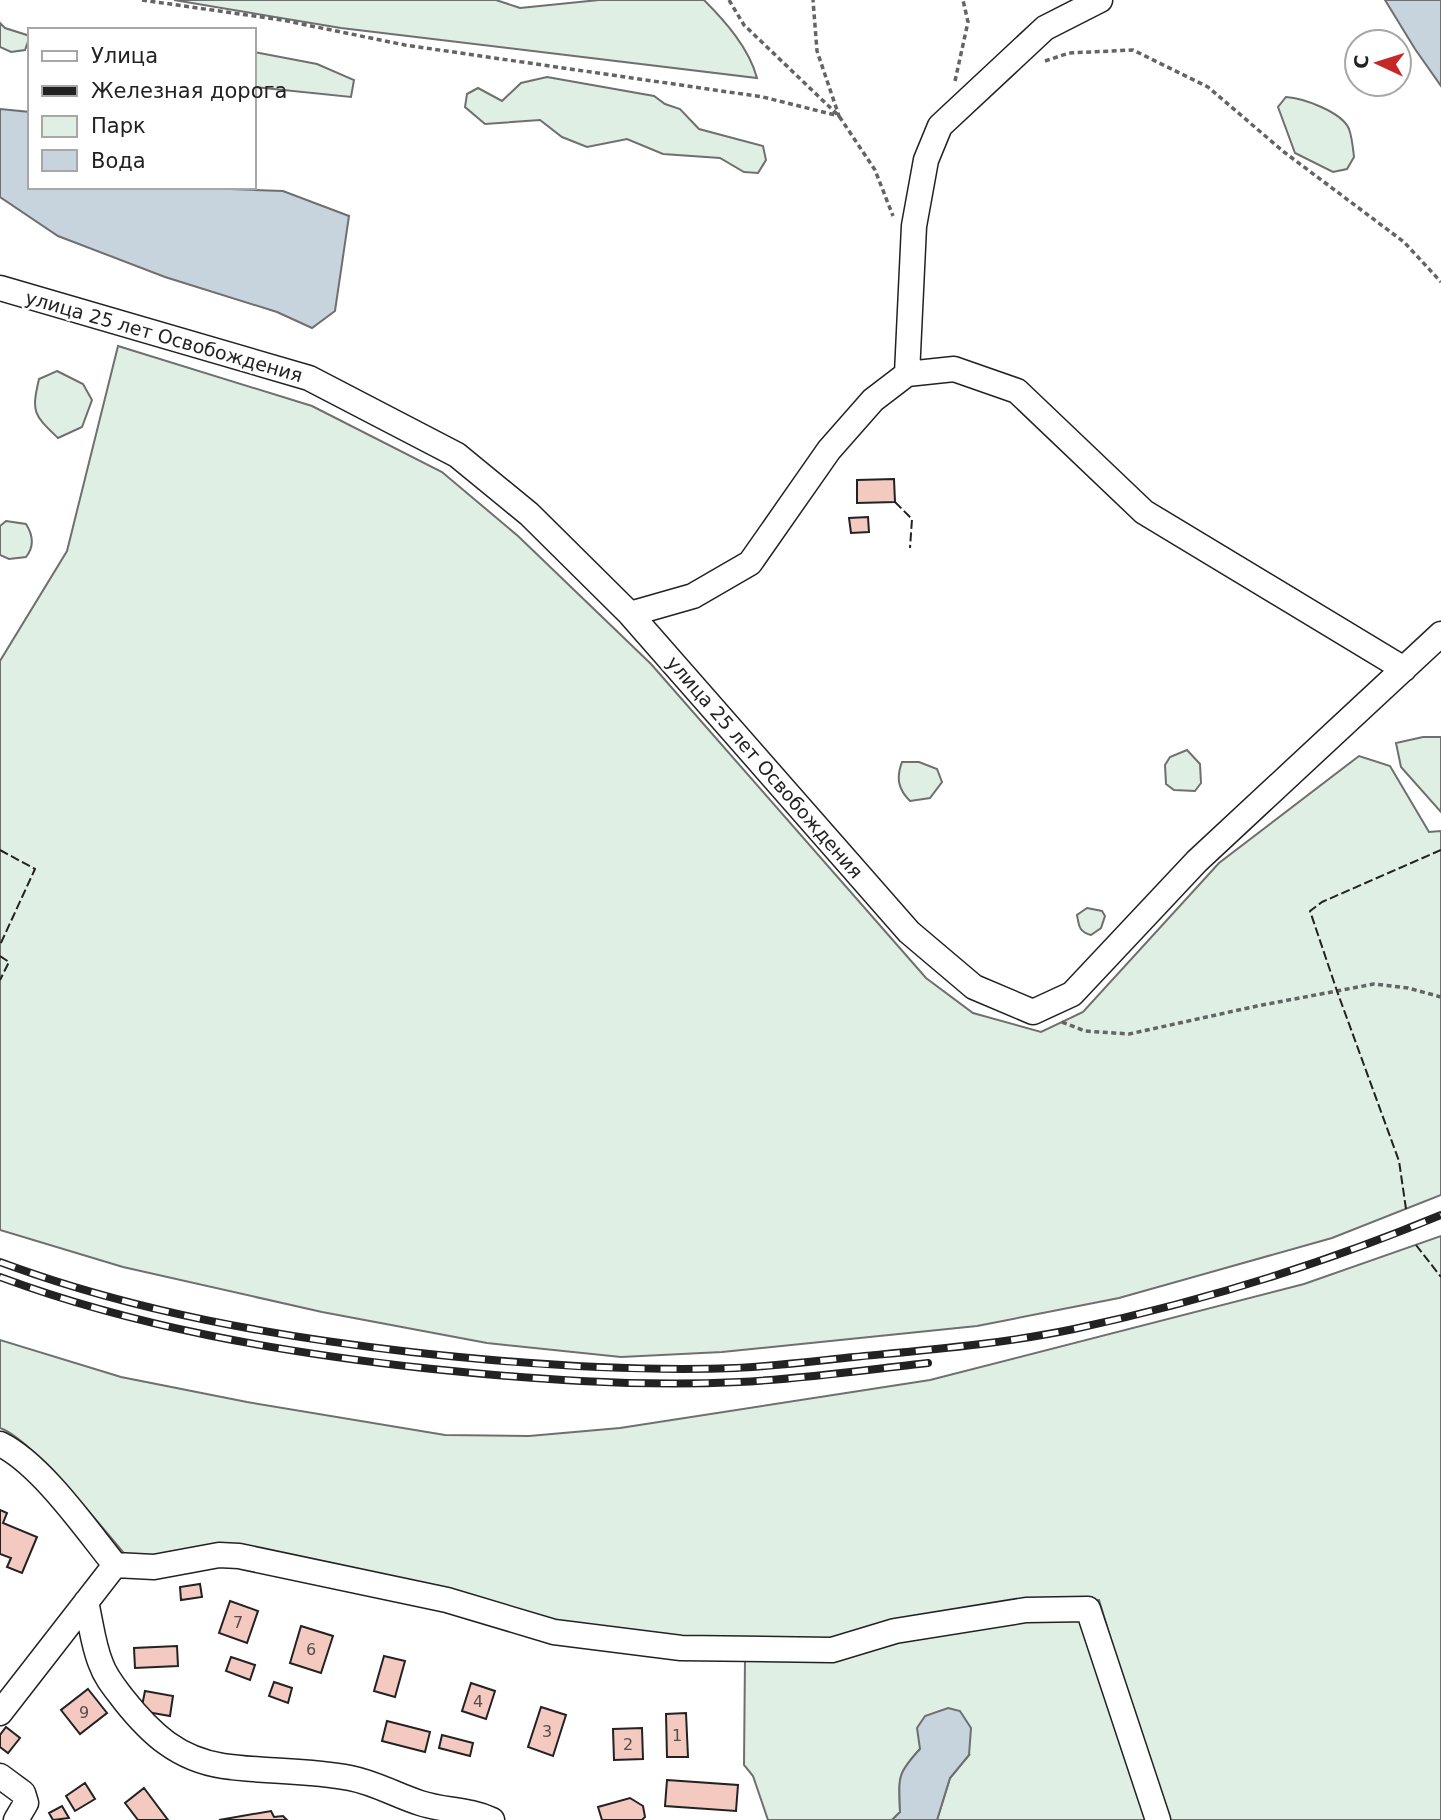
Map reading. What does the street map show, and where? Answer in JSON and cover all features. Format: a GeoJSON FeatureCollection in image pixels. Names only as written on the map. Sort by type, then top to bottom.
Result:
{"type":"FeatureCollection","features":[{"type":"Feature","properties":{"kind":"street"},"geometry":{"type":"LineString","coordinates":[[907,374],[914,226],[926,160],[940,126],[1045,28],[1100,0]]}},
{"type":"Feature","properties":{"kind":"street","name":"улица 25 лет Освобождения"},"geometry":{"type":"LineString","coordinates":[[0,288],[295,374],[321,384],[457,455],[529,514],[630,614],[909,932],[974,988],[1033,1012]]}},
{"type":"Feature","properties":{"kind":"street"},"geometry":{"type":"LineString","coordinates":[[630,614],[693,596],[750,563],[830,450],[873,400],[907,374],[954,369],[1017,391],[1144,512],[1404,669]]}},
{"type":"Feature","properties":{"kind":"street"},"geometry":{"type":"LineString","coordinates":[[1033,1012],[1072,994],[1197,861],[1441,634]]}},
{"type":"Feature","properties":{"kind":"street"},"geometry":{"type":"LineString","coordinates":[[0,1444],[14,1451],[26,1462],[67,1506],[115,1565],[154,1567],[219,1555],[239,1556],[447,1600],[554,1632],[681,1648],[832,1650],[895,1630],[1026,1610],[1088,1609],[1158,1820]]}},
{"type":"Feature","properties":{"kind":"street"},"geometry":{"type":"LineString","coordinates":[[0,1713],[115,1565]]}},
{"type":"Feature","properties":{"kind":"street"},"geometry":{"type":"LineString","coordinates":[[86,1602],[100,1662],[107,1677],[144,1725],[166,1744],[204,1762],[350,1778],[381,1786],[419,1803],[425,1813],[472,1812],[492,1820]]}},
{"type":"Feature","properties":{"kind":"street"},"geometry":{"type":"LineString","coordinates":[[0,1776],[23,1793],[26,1803],[16,1820]]}},
{"type":"Feature","properties":{"kind":"path"},"geometry":{"type":"LineString","coordinates":[[142,0],[282,20],[418,47],[763,97],[839,116]]}},
{"type":"Feature","properties":{"kind":"path"},"geometry":{"type":"LineString","coordinates":[[729,0],[744,25],[839,116],[875,170],[894,219]]}},
{"type":"Feature","properties":{"kind":"path"},"geometry":{"type":"LineString","coordinates":[[813,0],[817,51],[839,116]]}},
{"type":"Feature","properties":{"kind":"path"},"geometry":{"type":"LineString","coordinates":[[954,82],[968,22],[963,0]]}},
{"type":"Feature","properties":{"kind":"path"},"geometry":{"type":"LineString","coordinates":[[1042,62],[1069,53],[1133,50],[1208,87],[1284,152],[1404,242],[1441,282]]}},
{"type":"Feature","properties":{"kind":"path"},"geometry":{"type":"LineString","coordinates":[[1033,1012],[1085,1031],[1129,1034],[1374,984],[1408,988],[1441,997]]}},
{"type":"Feature","properties":{"kind":"green space"},"geometry":{"type":"Polygon","coordinates":[[[174,0],[496,0],[520,8],[599,0],[704,0],[742,46],[757,78],[341,28],[174,0]]]}},
{"type":"Feature","properties":{"kind":"green space"},"geometry":{"type":"Polygon","coordinates":[[[0,23],[5,28],[28,35],[25,50],[11,52],[0,47],[0,23]]]}},
{"type":"Feature","properties":{"kind":"green space"},"geometry":{"type":"Polygon","coordinates":[[[256,52],[317,64],[354,80],[351,97],[256,87],[256,52]]]}},
{"type":"Feature","properties":{"kind":"green space"},"geometry":{"type":"Polygon","coordinates":[[[547,77],[654,96],[665,104],[680,109],[699,129],[763,146],[766,160],[758,173],[744,172],[720,158],[663,154],[627,139],[587,147],[562,137],[540,120],[485,124],[465,107],[467,94],[478,88],[502,101],[521,83],[547,77]]]}},
{"type":"Feature","properties":{"kind":"green space"},"geometry":{"type":"Polygon","coordinates":[[[1286,97],[1321,107],[1345,123],[1350,132],[1354,157],[1347,169],[1333,172],[1295,153],[1278,107],[1286,97]]]}},
{"type":"Feature","properties":{"kind":"green space"},"geometry":{"type":"Polygon","coordinates":[[[118,346],[312,406],[442,472],[518,536],[651,664],[926,978],[973,1013],[1041,1032],[1083,1012],[1219,863],[1359,756],[1390,766],[1429,832],[1441,831],[1441,1195],[1332,1238],[1119,1298],[977,1326],[722,1352],[621,1357],[487,1343],[322,1312],[123,1267],[0,1230],[0,661],[67,551],[118,346]]]}},
{"type":"Feature","properties":{"kind":"green space"},"geometry":{"type":"Polygon","coordinates":[[[57,371],[83,384],[92,400],[82,427],[58,438],[39,418],[35,407],[39,379],[57,371]]]}},
{"type":"Feature","properties":{"kind":"green space"},"geometry":{"type":"Polygon","coordinates":[[[6,521],[26,524],[31,545],[26,557],[9,559],[0,555],[0,526],[6,521]]]}},
{"type":"Feature","properties":{"kind":"green space"},"geometry":{"type":"Polygon","coordinates":[[[1423,737],[1441,737],[1441,812],[1401,767],[1396,743],[1423,737]]]}},
{"type":"Feature","properties":{"kind":"green space"},"geometry":{"type":"Polygon","coordinates":[[[1187,750],[1200,764],[1201,783],[1195,791],[1174,790],[1166,784],[1165,765],[1170,757],[1187,750]]]}},
{"type":"Feature","properties":{"kind":"green space"},"geometry":{"type":"Polygon","coordinates":[[[902,762],[919,762],[937,769],[942,782],[930,798],[910,801],[906,797],[899,783],[902,762]]]}},
{"type":"Feature","properties":{"kind":"green space"},"geometry":{"type":"Polygon","coordinates":[[[1087,908],[1102,911],[1105,916],[1101,928],[1091,935],[1082,930],[1077,915],[1087,908]]]}},
{"type":"Feature","properties":{"kind":"green space"},"geometry":{"type":"Polygon","coordinates":[[[1441,1236],[1441,1820],[1165,1820],[1099,1600],[1025,1604],[831,1645],[691,1643],[554,1623],[285,1555],[128,1558],[48,1466],[13,1435],[0,1428],[0,1340],[121,1377],[247,1402],[445,1435],[529,1436],[620,1428],[930,1380],[1304,1284],[1441,1236]]]}},
{"type":"Feature","properties":{"kind":"green space"},"geometry":{"type":"Polygon","coordinates":[[[1083,1615],[1151,1820],[937,1820],[950,1778],[969,1755],[920,1749],[903,1771],[900,1812],[892,1820],[768,1820],[753,1776],[744,1765],[745,1657],[1083,1615]]]}},
{"type":"Feature","properties":{"kind":"water"},"geometry":{"type":"Polygon","coordinates":[[[1385,0],[1441,0],[1441,86],[1413,46],[1413,28],[1402,28],[1385,0]]]}},
{"type":"Feature","properties":{"kind":"water"},"geometry":{"type":"Polygon","coordinates":[[[0,109],[28,112],[28,189],[283,191],[349,216],[335,311],[312,328],[277,312],[165,277],[58,236],[0,197],[0,109]]]}},
{"type":"Feature","properties":{"kind":"water"},"geometry":{"type":"Polygon","coordinates":[[[948,1708],[960,1711],[971,1728],[969,1755],[950,1778],[937,1820],[892,1820],[900,1812],[903,1771],[920,1749],[917,1728],[925,1716],[948,1708]]]}},
{"type":"Feature","properties":{"kind":"building"},"geometry":{"type":"Polygon","coordinates":[[[894,479],[895,502],[857,503],[857,480],[894,479]]]}},
{"type":"Feature","properties":{"kind":"building"},"geometry":{"type":"Polygon","coordinates":[[[868,517],[869,532],[851,533],[849,518],[868,517]]]}},
{"type":"Feature","properties":{"kind":"building"},"geometry":{"type":"Polygon","coordinates":[[[0,1510],[7,1513],[3,1523],[37,1537],[22,1573],[7,1567],[11,1558],[0,1554],[0,1510]]]}},
{"type":"Feature","properties":{"kind":"building"},"geometry":{"type":"Polygon","coordinates":[[[200,1584],[202,1597],[181,1600],[180,1587],[200,1584]]]}},
{"type":"Feature","properties":{"kind":"building"},"geometry":{"type":"Polygon","coordinates":[[[230,1601],[258,1611],[247,1643],[219,1633],[230,1601]]]}},
{"type":"Feature","properties":{"kind":"building"},"geometry":{"type":"Polygon","coordinates":[[[301,1626],[333,1636],[321,1673],[290,1663],[301,1626]]]}},
{"type":"Feature","properties":{"kind":"building"},"geometry":{"type":"Polygon","coordinates":[[[177,1646],[178,1666],[135,1668],[134,1648],[177,1646]]]}},
{"type":"Feature","properties":{"kind":"building"},"geometry":{"type":"Polygon","coordinates":[[[384,1656],[405,1661],[395,1697],[374,1691],[384,1656]]]}},
{"type":"Feature","properties":{"kind":"building"},"geometry":{"type":"Polygon","coordinates":[[[231,1657],[255,1665],[250,1680],[226,1671],[231,1657]]]}},
{"type":"Feature","properties":{"kind":"building"},"geometry":{"type":"Polygon","coordinates":[[[274,1682],[292,1688],[288,1703],[269,1696],[274,1682]]]}},
{"type":"Feature","properties":{"kind":"building"},"geometry":{"type":"Polygon","coordinates":[[[471,1683],[495,1691],[486,1719],[462,1711],[471,1683]]]}},
{"type":"Feature","properties":{"kind":"building"},"geometry":{"type":"Polygon","coordinates":[[[88,1689],[107,1713],[80,1734],[61,1710],[88,1689]]]}},
{"type":"Feature","properties":{"kind":"building"},"geometry":{"type":"Polygon","coordinates":[[[145,1691],[173,1696],[170,1716],[141,1711],[145,1691]]]}},
{"type":"Feature","properties":{"kind":"building"},"geometry":{"type":"Polygon","coordinates":[[[541,1707],[566,1715],[553,1756],[528,1747],[541,1707]]]}},
{"type":"Feature","properties":{"kind":"building"},"geometry":{"type":"Polygon","coordinates":[[[686,1713],[688,1757],[667,1757],[666,1714],[686,1713]]]}},
{"type":"Feature","properties":{"kind":"building"},"geometry":{"type":"Polygon","coordinates":[[[387,1721],[430,1732],[425,1752],[382,1741],[387,1721]]]}},
{"type":"Feature","properties":{"kind":"building"},"geometry":{"type":"Polygon","coordinates":[[[6,1727],[20,1738],[8,1753],[0,1747],[0,1735],[6,1727]]]}},
{"type":"Feature","properties":{"kind":"building"},"geometry":{"type":"Polygon","coordinates":[[[642,1728],[643,1759],[614,1760],[613,1729],[642,1728]]]}},
{"type":"Feature","properties":{"kind":"building"},"geometry":{"type":"Polygon","coordinates":[[[442,1735],[473,1743],[470,1756],[439,1748],[442,1735]]]}},
{"type":"Feature","properties":{"kind":"building"},"geometry":{"type":"Polygon","coordinates":[[[667,1780],[738,1785],[736,1811],[665,1806],[667,1780]]]}},
{"type":"Feature","properties":{"kind":"building"},"geometry":{"type":"Polygon","coordinates":[[[85,1783],[95,1799],[75,1811],[66,1796],[85,1783]]]}},
{"type":"Feature","properties":{"kind":"building"},"geometry":{"type":"Polygon","coordinates":[[[144,1788],[168,1820],[138,1820],[125,1803],[144,1788]]]}},
{"type":"Feature","properties":{"kind":"building"},"geometry":{"type":"Polygon","coordinates":[[[630,1798],[643,1806],[645,1817],[642,1820],[602,1820],[598,1807],[630,1798]]]}},
{"type":"Feature","properties":{"kind":"building"},"geometry":{"type":"Polygon","coordinates":[[[62,1806],[69,1818],[53,1820],[49,1813],[62,1806]]]}},
{"type":"Feature","properties":{"kind":"building"},"geometry":{"type":"Polygon","coordinates":[[[271,1811],[274,1817],[283,1816],[287,1820],[219,1820],[271,1811]]]}},
{"type":"Feature","properties":{"kind":"railway"},"geometry":{"type":"LineString","coordinates":[[0,1262],[151,1308],[307,1338],[411,1352],[533,1363],[654,1369],[736,1368],[964,1346],[1074,1329],[1167,1307],[1260,1280],[1351,1250],[1441,1215]]}},
{"type":"Feature","properties":{"kind":"railway"},"geometry":{"type":"LineString","coordinates":[[0,1277],[103,1310],[208,1335],[369,1362],[462,1372],[581,1381],[700,1383],[786,1379],[928,1363]]}},
{"type":"Feature","properties":{"kind":"fence"},"geometry":{"type":"LineString","coordinates":[[895,502],[912,519],[910,548]]}},
{"type":"Feature","properties":{"kind":"fence"},"geometry":{"type":"LineString","coordinates":[[0,850],[35,869],[0,945]]}},
{"type":"Feature","properties":{"kind":"fence"},"geometry":{"type":"LineString","coordinates":[[1406,1209],[1399,1161],[1310,911],[1322,902],[1441,850]]}},
{"type":"Feature","properties":{"kind":"fence"},"geometry":{"type":"LineString","coordinates":[[0,956],[9,962],[0,980]]}},
{"type":"Feature","properties":{"kind":"fence"},"geometry":{"type":"LineString","coordinates":[[1416,1245],[1441,1277]]}}]}
